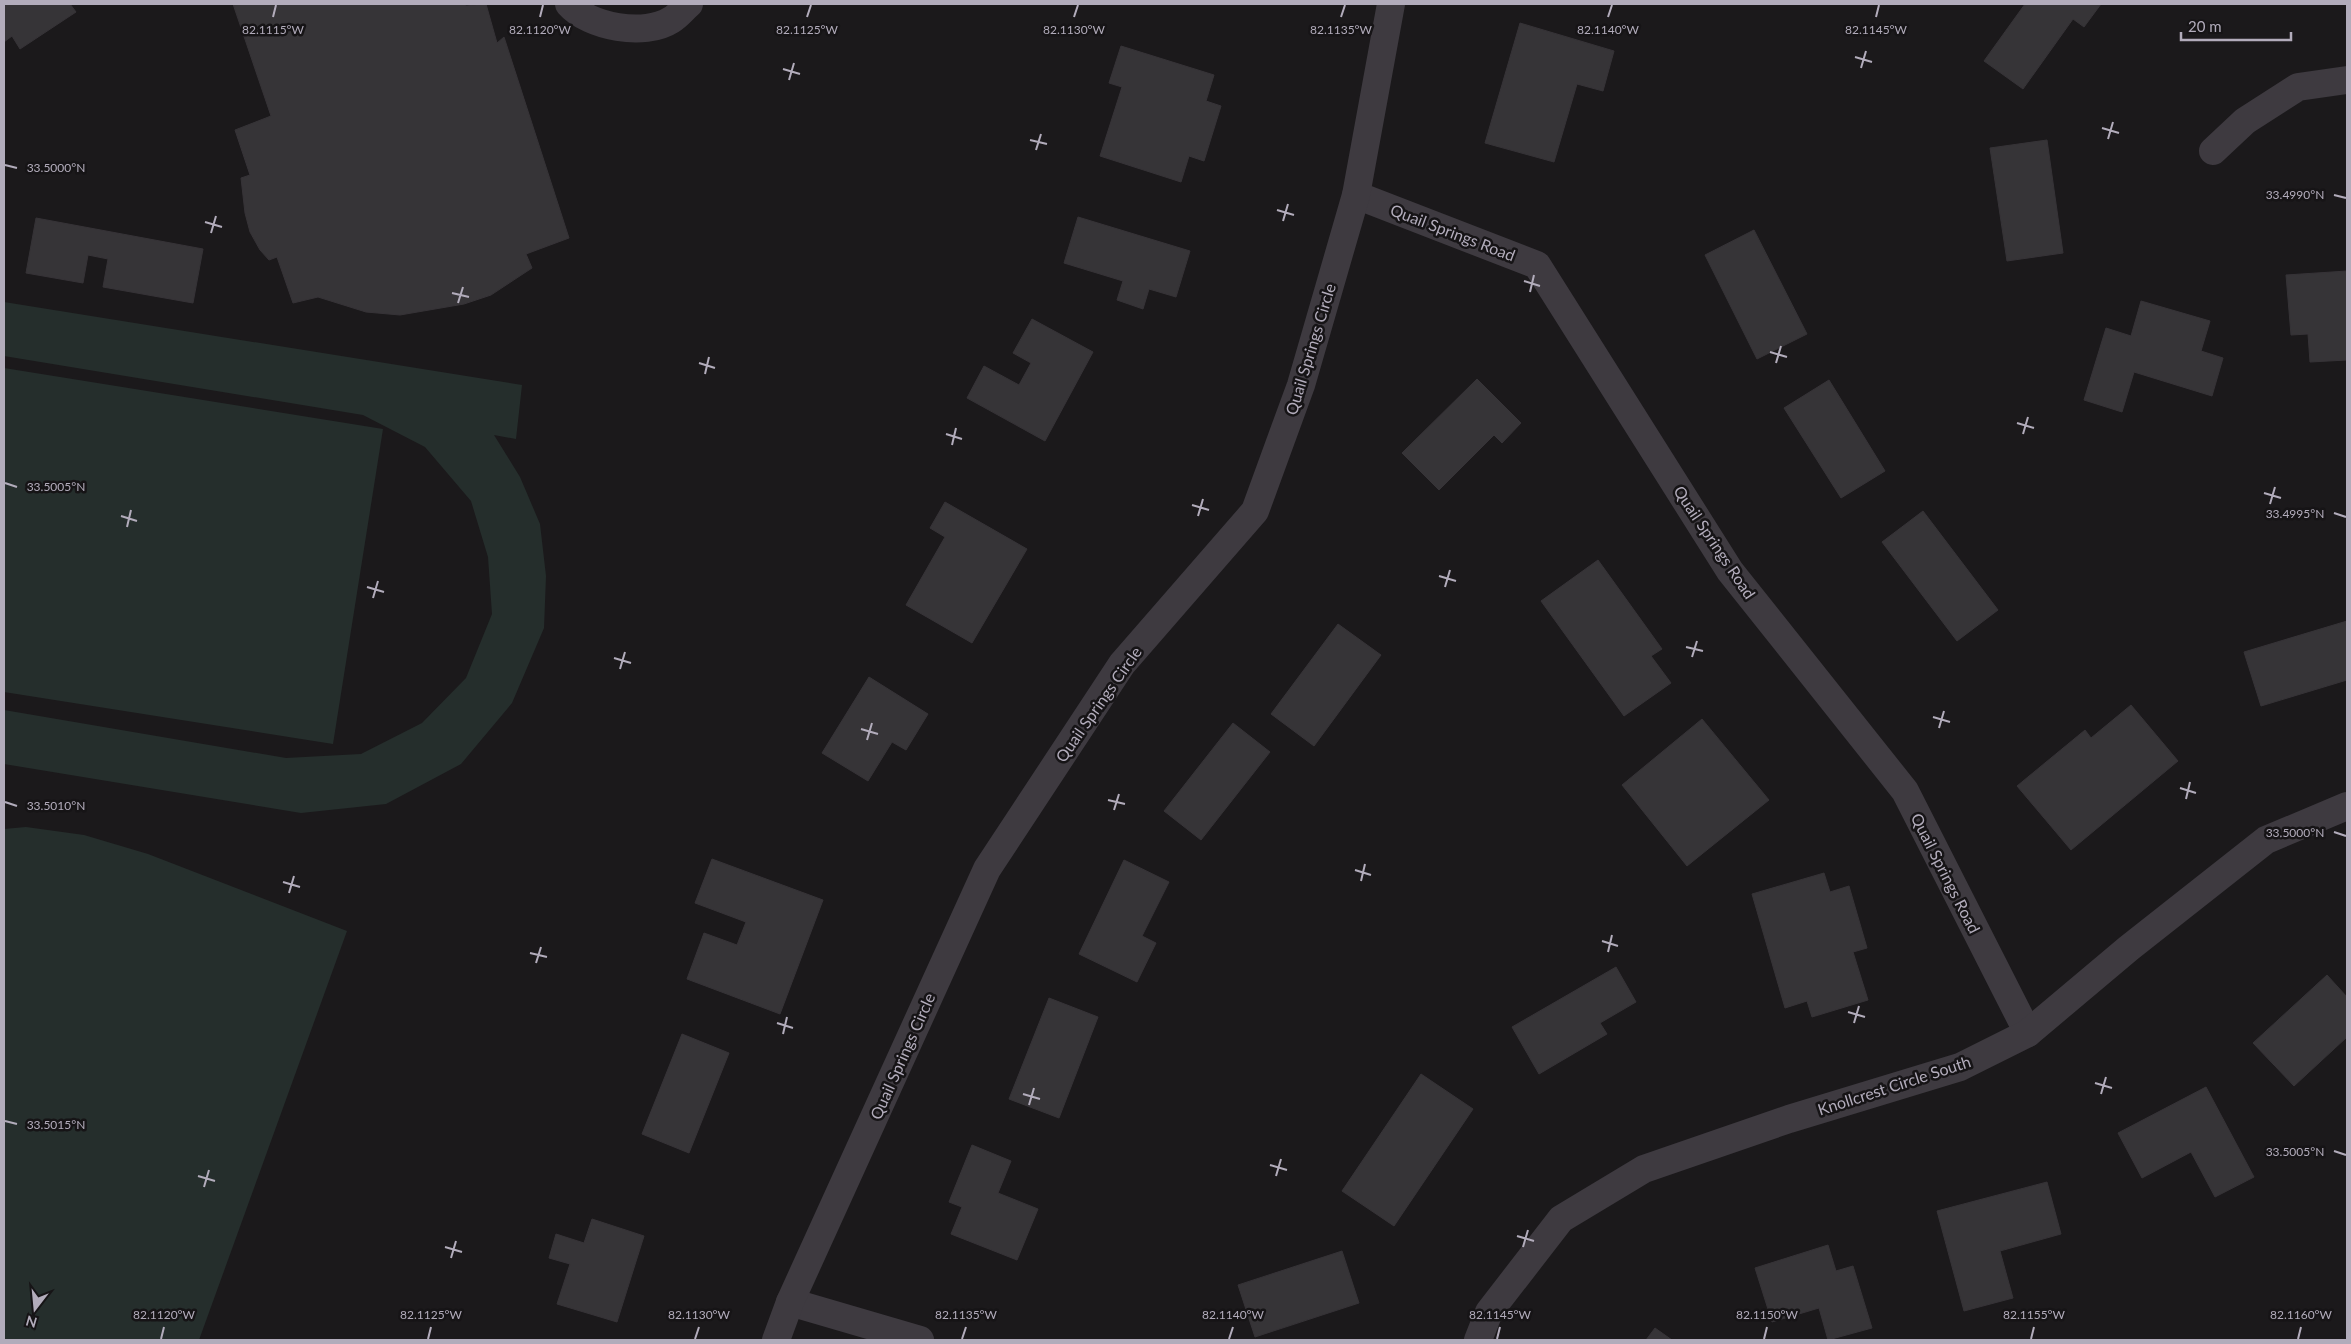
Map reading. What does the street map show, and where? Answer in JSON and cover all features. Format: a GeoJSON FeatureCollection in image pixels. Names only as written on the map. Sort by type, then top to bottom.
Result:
{"type":"FeatureCollection","features":[{"type":"Feature","properties":{"kind":"street"},"geometry":{"type":"LineString","coordinates":[[569,4],[574,10],[606,25],[637,30],[670,20],[689,4]]}},
{"type":"Feature","properties":{"kind":"street","name":"Quail Springs Circle"},"geometry":{"type":"LineString","coordinates":[[776,1340],[790,1302],[986,869],[1122,664],[1255,511],[1301,385],[1356,195],[1391,4]]}},
{"type":"Feature","properties":{"kind":"street"},"geometry":{"type":"LineString","coordinates":[[2213,151],[2246,121],[2298,87],[2347,80]]}},
{"type":"Feature","properties":{"kind":"street","name":"Quail Springs Road"},"geometry":{"type":"LineString","coordinates":[[1356,195],[1538,265],[1730,571],[1905,791],[2028,1033]]}},
{"type":"Feature","properties":{"kind":"street","name":"Knollcrest Circle South"},"geometry":{"type":"LineString","coordinates":[[1478,1340],[1489,1312],[1561,1219],[1644,1170],[1789,1119],[1960,1067],[2028,1033],[2129,948],[2266,840],[2347,806]]}},
{"type":"Feature","properties":{"kind":"street"},"geometry":{"type":"LineString","coordinates":[[790,1302],[920,1340]]}},
{"type":"Feature","properties":{"kind":"shaded area"},"geometry":{"type":"Polygon","coordinates":[[[4,302],[522,385],[516,439],[494,435],[520,477],[540,524],[546,576],[544,628],[512,703],[461,764],[386,804],[301,813],[4,764],[4,710],[286,758],[361,754],[422,723],[466,678],[492,614],[488,557],[471,501],[425,447],[363,415],[4,356],[4,302]]]}},
{"type":"Feature","properties":{"kind":"shaded area"},"geometry":{"type":"Polygon","coordinates":[[[4,368],[383,429],[333,744],[4,692],[4,368]]]}},
{"type":"Feature","properties":{"kind":"shaded area"},"geometry":{"type":"Polygon","coordinates":[[[26,827],[84,835],[148,854],[347,931],[199,1340],[4,1340],[4,829],[26,827]]]}},
{"type":"Feature","properties":{"kind":"building"},"geometry":{"type":"Polygon","coordinates":[[[4,4],[70,4],[76,12],[20,49],[12,36],[4,42],[4,4]]]}},
{"type":"Feature","properties":{"kind":"building"},"geometry":{"type":"Polygon","coordinates":[[[233,4],[465,4],[466,6],[486,4],[497,43],[504,37],[569,238],[526,254],[532,268],[491,295],[464,304],[400,315],[366,312],[318,297],[293,303],[277,257],[269,260],[260,250],[250,232],[245,213],[241,178],[250,175],[235,130],[271,116],[233,4]]]}},
{"type":"Feature","properties":{"kind":"building"},"geometry":{"type":"Polygon","coordinates":[[[2025,4],[2101,4],[2084,27],[2073,19],[2023,89],[1984,61],[2025,4]]]}},
{"type":"Feature","properties":{"kind":"building"},"geometry":{"type":"Polygon","coordinates":[[[1520,23],[1614,51],[1603,91],[1577,84],[1554,162],[1485,143],[1520,23]]]}},
{"type":"Feature","properties":{"kind":"building"},"geometry":{"type":"Polygon","coordinates":[[[1121,46],[1214,75],[1206,101],[1221,106],[1204,161],[1189,156],[1181,182],[1100,156],[1122,87],[1109,83],[1121,46]]]}},
{"type":"Feature","properties":{"kind":"building"},"geometry":{"type":"Polygon","coordinates":[[[2047,140],[2063,253],[2007,261],[1990,148],[2047,140]]]}},
{"type":"Feature","properties":{"kind":"building"},"geometry":{"type":"Polygon","coordinates":[[[1078,217],[1190,251],[1176,297],[1149,289],[1143,309],[1117,300],[1123,281],[1064,263],[1078,217]]]}},
{"type":"Feature","properties":{"kind":"building"},"geometry":{"type":"Polygon","coordinates":[[[36,218],[203,249],[193,303],[103,287],[108,259],[88,255],[83,283],[26,273],[36,218]]]}},
{"type":"Feature","properties":{"kind":"building"},"geometry":{"type":"Polygon","coordinates":[[[1754,230],[1807,334],[1757,359],[1705,255],[1754,230]]]}},
{"type":"Feature","properties":{"kind":"building"},"geometry":{"type":"Polygon","coordinates":[[[2347,271],[2347,360],[2310,362],[2308,334],[2291,335],[2286,275],[2347,271]]]}},
{"type":"Feature","properties":{"kind":"building"},"geometry":{"type":"Polygon","coordinates":[[[2141,301],[2210,321],[2201,351],[2223,358],[2212,396],[2134,372],[2122,412],[2084,400],[2106,328],[2131,336],[2141,301]]]}},
{"type":"Feature","properties":{"kind":"building"},"geometry":{"type":"Polygon","coordinates":[[[1032,319],[1093,352],[1045,441],[967,398],[984,366],[1019,385],[1031,363],[1013,353],[1032,319]]]}},
{"type":"Feature","properties":{"kind":"building"},"geometry":{"type":"Polygon","coordinates":[[[1477,379],[1521,423],[1502,443],[1494,435],[1439,490],[1402,453],[1477,379]]]}},
{"type":"Feature","properties":{"kind":"building"},"geometry":{"type":"Polygon","coordinates":[[[1829,380],[1885,471],[1841,498],[1784,408],[1829,380]]]}},
{"type":"Feature","properties":{"kind":"building"},"geometry":{"type":"Polygon","coordinates":[[[945,502],[1027,549],[972,643],[906,605],[945,537],[930,528],[945,502]]]}},
{"type":"Feature","properties":{"kind":"building"},"geometry":{"type":"Polygon","coordinates":[[[1923,511],[1998,610],[1957,641],[1882,542],[1923,511]]]}},
{"type":"Feature","properties":{"kind":"building"},"geometry":{"type":"Polygon","coordinates":[[[1598,560],[1662,649],[1651,656],[1671,683],[1624,716],[1541,601],[1598,560]]]}},
{"type":"Feature","properties":{"kind":"building"},"geometry":{"type":"Polygon","coordinates":[[[2347,621],[2347,680],[2261,706],[2244,652],[2347,621]]]}},
{"type":"Feature","properties":{"kind":"building"},"geometry":{"type":"Polygon","coordinates":[[[1338,624],[1381,655],[1314,746],[1271,714],[1338,624]]]}},
{"type":"Feature","properties":{"kind":"building"},"geometry":{"type":"Polygon","coordinates":[[[869,677],[928,714],[906,750],[892,742],[868,781],[822,753],[869,677]]]}},
{"type":"Feature","properties":{"kind":"building"},"geometry":{"type":"Polygon","coordinates":[[[2131,705],[2178,761],[2071,850],[2017,786],[2085,730],[2091,738],[2131,705]]]}},
{"type":"Feature","properties":{"kind":"building"},"geometry":{"type":"Polygon","coordinates":[[[1702,719],[1769,800],[1687,866],[1622,785],[1702,719]]]}},
{"type":"Feature","properties":{"kind":"building"},"geometry":{"type":"Polygon","coordinates":[[[1233,723],[1270,752],[1201,840],[1164,811],[1233,723]]]}},
{"type":"Feature","properties":{"kind":"building"},"geometry":{"type":"Polygon","coordinates":[[[712,859],[823,900],[780,1014],[687,979],[704,933],[737,945],[746,922],[695,903],[712,859]]]}},
{"type":"Feature","properties":{"kind":"building"},"geometry":{"type":"Polygon","coordinates":[[[1124,860],[1169,882],[1142,936],[1156,943],[1137,982],[1079,954],[1124,860]]]}},
{"type":"Feature","properties":{"kind":"building"},"geometry":{"type":"Polygon","coordinates":[[[1824,873],[1830,892],[1849,886],[1867,948],[1853,952],[1868,1000],[1812,1017],[1807,1001],[1785,1008],[1752,894],[1824,873]]]}},
{"type":"Feature","properties":{"kind":"building"},"geometry":{"type":"Polygon","coordinates":[[[1616,967],[1636,1002],[1600,1023],[1607,1034],[1539,1074],[1512,1027],[1616,967]]]}},
{"type":"Feature","properties":{"kind":"building"},"geometry":{"type":"Polygon","coordinates":[[[2327,975],[2347,997],[2347,1037],[2294,1086],[2253,1043],[2327,975]]]}},
{"type":"Feature","properties":{"kind":"building"},"geometry":{"type":"Polygon","coordinates":[[[1049,998],[1098,1017],[1059,1118],[1009,1099],[1049,998]]]}},
{"type":"Feature","properties":{"kind":"building"},"geometry":{"type":"Polygon","coordinates":[[[682,1034],[729,1053],[689,1153],[642,1134],[682,1034]]]}},
{"type":"Feature","properties":{"kind":"building"},"geometry":{"type":"Polygon","coordinates":[[[1421,1074],[1473,1109],[1394,1226],[1342,1191],[1421,1074]]]}},
{"type":"Feature","properties":{"kind":"building"},"geometry":{"type":"Polygon","coordinates":[[[2206,1087],[2254,1177],[2215,1197],[2191,1152],[2142,1178],[2118,1133],[2206,1087]]]}},
{"type":"Feature","properties":{"kind":"building"},"geometry":{"type":"Polygon","coordinates":[[[972,1145],[1011,1161],[998,1193],[1038,1209],[1017,1260],[951,1234],[962,1207],[949,1202],[972,1145]]]}},
{"type":"Feature","properties":{"kind":"building"},"geometry":{"type":"Polygon","coordinates":[[[2047,1182],[2061,1234],[2000,1251],[2013,1298],[1964,1311],[1937,1211],[2047,1182]]]}},
{"type":"Feature","properties":{"kind":"building"},"geometry":{"type":"Polygon","coordinates":[[[592,1219],[644,1236],[617,1322],[557,1304],[570,1264],[549,1258],[556,1234],[584,1243],[592,1219]]]}},
{"type":"Feature","properties":{"kind":"building"},"geometry":{"type":"Polygon","coordinates":[[[1828,1245],[1836,1271],[1853,1266],[1872,1328],[1828,1340],[1819,1308],[1772,1322],[1755,1268],[1828,1245]]]}},
{"type":"Feature","properties":{"kind":"building"},"geometry":{"type":"Polygon","coordinates":[[[1342,1251],[1359,1303],[1255,1337],[1238,1285],[1342,1251]]]}},
{"type":"Feature","properties":{"kind":"building"},"geometry":{"type":"Polygon","coordinates":[[[1655,1328],[1672,1340],[1646,1340],[1655,1328]]]}}]}
